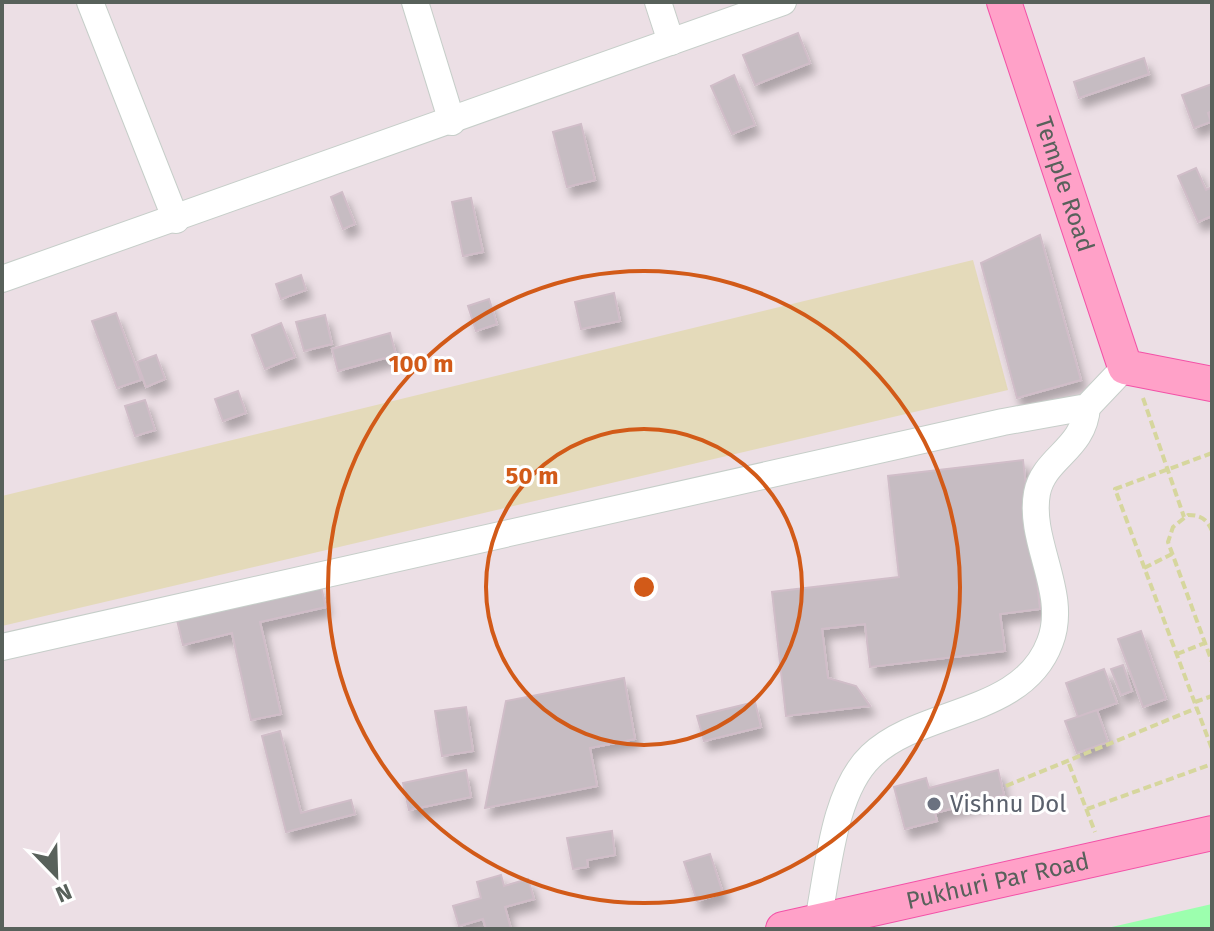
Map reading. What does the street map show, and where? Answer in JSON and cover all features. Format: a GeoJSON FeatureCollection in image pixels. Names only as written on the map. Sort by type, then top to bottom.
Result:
{"type":"FeatureCollection","features":[{"type":"Feature","properties":{"kind":"main road","name":"Temple Road"},"geometry":{"type":"LineString","coordinates":[[1004,2],[1129,367]]}},
{"type":"Feature","properties":{"kind":"main road"},"geometry":{"type":"LineString","coordinates":[[1129,367],[1212,384]]}},
{"type":"Feature","properties":{"kind":"main road","name":"Pukhuri Par Road"},"geometry":{"type":"LineString","coordinates":[[783,929],[1212,833]]}},
{"type":"Feature","properties":{"kind":"street"},"geometry":{"type":"LineString","coordinates":[[90,2],[176,220]]}},
{"type":"Feature","properties":{"kind":"street"},"geometry":{"type":"LineString","coordinates":[[415,2],[452,122]]}},
{"type":"Feature","properties":{"kind":"street"},"geometry":{"type":"LineString","coordinates":[[658,2],[671,42]]}},
{"type":"Feature","properties":{"kind":"street"},"geometry":{"type":"LineString","coordinates":[[2,279],[176,220],[783,2]]}},
{"type":"Feature","properties":{"kind":"street"},"geometry":{"type":"LineString","coordinates":[[2,647],[972,429],[1087,407],[1129,367]]}},
{"type":"Feature","properties":{"kind":"street"},"geometry":{"type":"LineString","coordinates":[[818,921],[840,806],[869,757],[896,738],[1008,691],[1031,672],[1050,643],[1056,614],[1037,518],[1036,496],[1045,471],[1072,445],[1086,424],[1087,407]]}},
{"type":"Feature","properties":{"kind":"path"},"geometry":{"type":"LineString","coordinates":[[1129,367],[1184,517]]}},
{"type":"Feature","properties":{"kind":"path"},"geometry":{"type":"LineString","coordinates":[[1212,453],[1115,489],[1212,749]]}},
{"type":"Feature","properties":{"kind":"path"},"geometry":{"type":"LineString","coordinates":[[1212,531],[1208,522],[1199,515],[1184,517],[1173,527],[1168,542],[1212,662]]}},
{"type":"Feature","properties":{"kind":"path"},"geometry":{"type":"LineString","coordinates":[[1144,568],[1172,554]]}},
{"type":"Feature","properties":{"kind":"path"},"geometry":{"type":"LineString","coordinates":[[1176,654],[1205,643]]}},
{"type":"Feature","properties":{"kind":"path"},"geometry":{"type":"LineString","coordinates":[[1006,786],[1069,764],[1212,696]]}},
{"type":"Feature","properties":{"kind":"path"},"geometry":{"type":"LineString","coordinates":[[1069,764],[1105,857]]}},
{"type":"Feature","properties":{"kind":"path"},"geometry":{"type":"LineString","coordinates":[[1087,809],[1212,764]]}},
{"type":"Feature","properties":{"kind":"shaded area"},"geometry":{"type":"Polygon","coordinates":[[[973,260],[1008,390],[2,626],[2,496],[973,260]]]}},
{"type":"Feature","properties":{"kind":"shaded area"},"geometry":{"type":"Polygon","coordinates":[[[1212,904],[1212,929],[1103,929],[1212,904]]]}},
{"type":"Feature","properties":{"kind":"building"},"geometry":{"type":"Polygon","coordinates":[[[798,33],[810,63],[755,85],[743,55],[798,33]]]}},
{"type":"Feature","properties":{"kind":"building"},"geometry":{"type":"Polygon","coordinates":[[[1144,58],[1149,74],[1079,98],[1074,82],[1144,58]]]}},
{"type":"Feature","properties":{"kind":"building"},"geometry":{"type":"Polygon","coordinates":[[[734,75],[755,125],[732,134],[711,86],[734,75]]]}},
{"type":"Feature","properties":{"kind":"building"},"geometry":{"type":"Polygon","coordinates":[[[1212,84],[1212,111],[1208,113],[1211,122],[1194,128],[1182,95],[1212,84]]]}},
{"type":"Feature","properties":{"kind":"building"},"geometry":{"type":"Polygon","coordinates":[[[581,124],[595,180],[567,187],[553,132],[581,124]]]}},
{"type":"Feature","properties":{"kind":"building"},"geometry":{"type":"Polygon","coordinates":[[[1196,168],[1206,190],[1212,187],[1212,216],[1198,222],[1178,176],[1196,168]]]}},
{"type":"Feature","properties":{"kind":"building"},"geometry":{"type":"Polygon","coordinates":[[[342,192],[355,224],[343,229],[331,197],[342,192]]]}},
{"type":"Feature","properties":{"kind":"building"},"geometry":{"type":"Polygon","coordinates":[[[471,198],[483,252],[463,256],[452,202],[471,198]]]}},
{"type":"Feature","properties":{"kind":"building"},"geometry":{"type":"Polygon","coordinates":[[[1040,235],[1081,380],[1017,398],[981,263],[1040,235]]]}},
{"type":"Feature","properties":{"kind":"building"},"geometry":{"type":"Polygon","coordinates":[[[301,275],[306,290],[281,299],[276,284],[301,275]]]}},
{"type":"Feature","properties":{"kind":"building"},"geometry":{"type":"Polygon","coordinates":[[[614,293],[620,321],[581,329],[575,302],[614,293]]]}},
{"type":"Feature","properties":{"kind":"building"},"geometry":{"type":"Polygon","coordinates":[[[489,299],[497,324],[476,331],[468,306],[489,299]]]}},
{"type":"Feature","properties":{"kind":"building"},"geometry":{"type":"Polygon","coordinates":[[[116,313],[141,380],[117,388],[92,321],[116,313]]]}},
{"type":"Feature","properties":{"kind":"building"},"geometry":{"type":"Polygon","coordinates":[[[325,315],[332,344],[304,351],[296,322],[325,315]]]}},
{"type":"Feature","properties":{"kind":"building"},"geometry":{"type":"Polygon","coordinates":[[[281,323],[295,357],[265,369],[252,335],[281,323]]]}},
{"type":"Feature","properties":{"kind":"building"},"geometry":{"type":"Polygon","coordinates":[[[390,333],[396,355],[338,371],[332,349],[390,333]]]}},
{"type":"Feature","properties":{"kind":"building"},"geometry":{"type":"Polygon","coordinates":[[[156,355],[165,379],[146,387],[137,362],[156,355]]]}},
{"type":"Feature","properties":{"kind":"building"},"geometry":{"type":"Polygon","coordinates":[[[238,391],[246,413],[223,421],[215,399],[238,391]]]}},
{"type":"Feature","properties":{"kind":"building"},"geometry":{"type":"Polygon","coordinates":[[[145,400],[155,430],[135,436],[125,406],[145,400]]]}},
{"type":"Feature","properties":{"kind":"building"},"geometry":{"type":"Polygon","coordinates":[[[1023,460],[1040,609],[1000,614],[1005,651],[870,667],[865,624],[822,629],[828,678],[856,686],[870,706],[786,716],[772,592],[899,577],[888,476],[1023,460]]]}},
{"type":"Feature","properties":{"kind":"building"},"geometry":{"type":"Polygon","coordinates":[[[321,587],[326,607],[260,622],[281,714],[251,720],[232,633],[183,645],[177,620],[321,587]]]}},
{"type":"Feature","properties":{"kind":"building"},"geometry":{"type":"Polygon","coordinates":[[[1141,631],[1166,699],[1143,707],[1118,639],[1141,631]]]}},
{"type":"Feature","properties":{"kind":"building"},"geometry":{"type":"Polygon","coordinates":[[[1123,665],[1132,691],[1121,695],[1111,669],[1123,665]]]}},
{"type":"Feature","properties":{"kind":"building"},"geometry":{"type":"Polygon","coordinates":[[[1104,669],[1117,703],[1078,717],[1066,683],[1104,669]]]}},
{"type":"Feature","properties":{"kind":"building"},"geometry":{"type":"Polygon","coordinates":[[[624,678],[635,739],[590,748],[597,786],[485,808],[506,701],[624,678]]]}},
{"type":"Feature","properties":{"kind":"building"},"geometry":{"type":"Polygon","coordinates":[[[755,702],[761,727],[704,741],[697,716],[755,702]]]}},
{"type":"Feature","properties":{"kind":"building"},"geometry":{"type":"Polygon","coordinates":[[[466,707],[473,751],[442,756],[435,711],[466,707]]]}},
{"type":"Feature","properties":{"kind":"building"},"geometry":{"type":"Polygon","coordinates":[[[1097,710],[1108,742],[1077,753],[1065,721],[1097,710]]]}},
{"type":"Feature","properties":{"kind":"building"},"geometry":{"type":"Polygon","coordinates":[[[280,731],[301,813],[351,800],[355,814],[286,832],[262,736],[280,731]]]}},
{"type":"Feature","properties":{"kind":"building"},"geometry":{"type":"Polygon","coordinates":[[[466,770],[471,797],[409,810],[403,783],[466,770]]]}},
{"type":"Feature","properties":{"kind":"building","name":"Vishnu Dol"},"geometry":{"type":"Polygon","coordinates":[[[998,770],[1004,795],[935,813],[937,821],[905,829],[894,787],[926,778],[929,788],[998,770]]]}},
{"type":"Feature","properties":{"kind":"building"},"geometry":{"type":"Polygon","coordinates":[[[612,831],[615,855],[587,860],[588,867],[573,869],[567,838],[612,831]]]}},
{"type":"Feature","properties":{"kind":"building"},"geometry":{"type":"Polygon","coordinates":[[[710,854],[723,893],[697,901],[684,862],[710,854]]]}},
{"type":"Feature","properties":{"kind":"building"},"geometry":{"type":"Polygon","coordinates":[[[501,875],[504,886],[528,879],[534,899],[505,907],[511,929],[486,929],[483,919],[459,926],[453,906],[481,898],[477,882],[501,875]]]}},
{"type":"Feature","properties":{"kind":"place","name":"Vishnu Dol"},"geometry":{"type":"Point","coordinates":[934,804]}}]}
